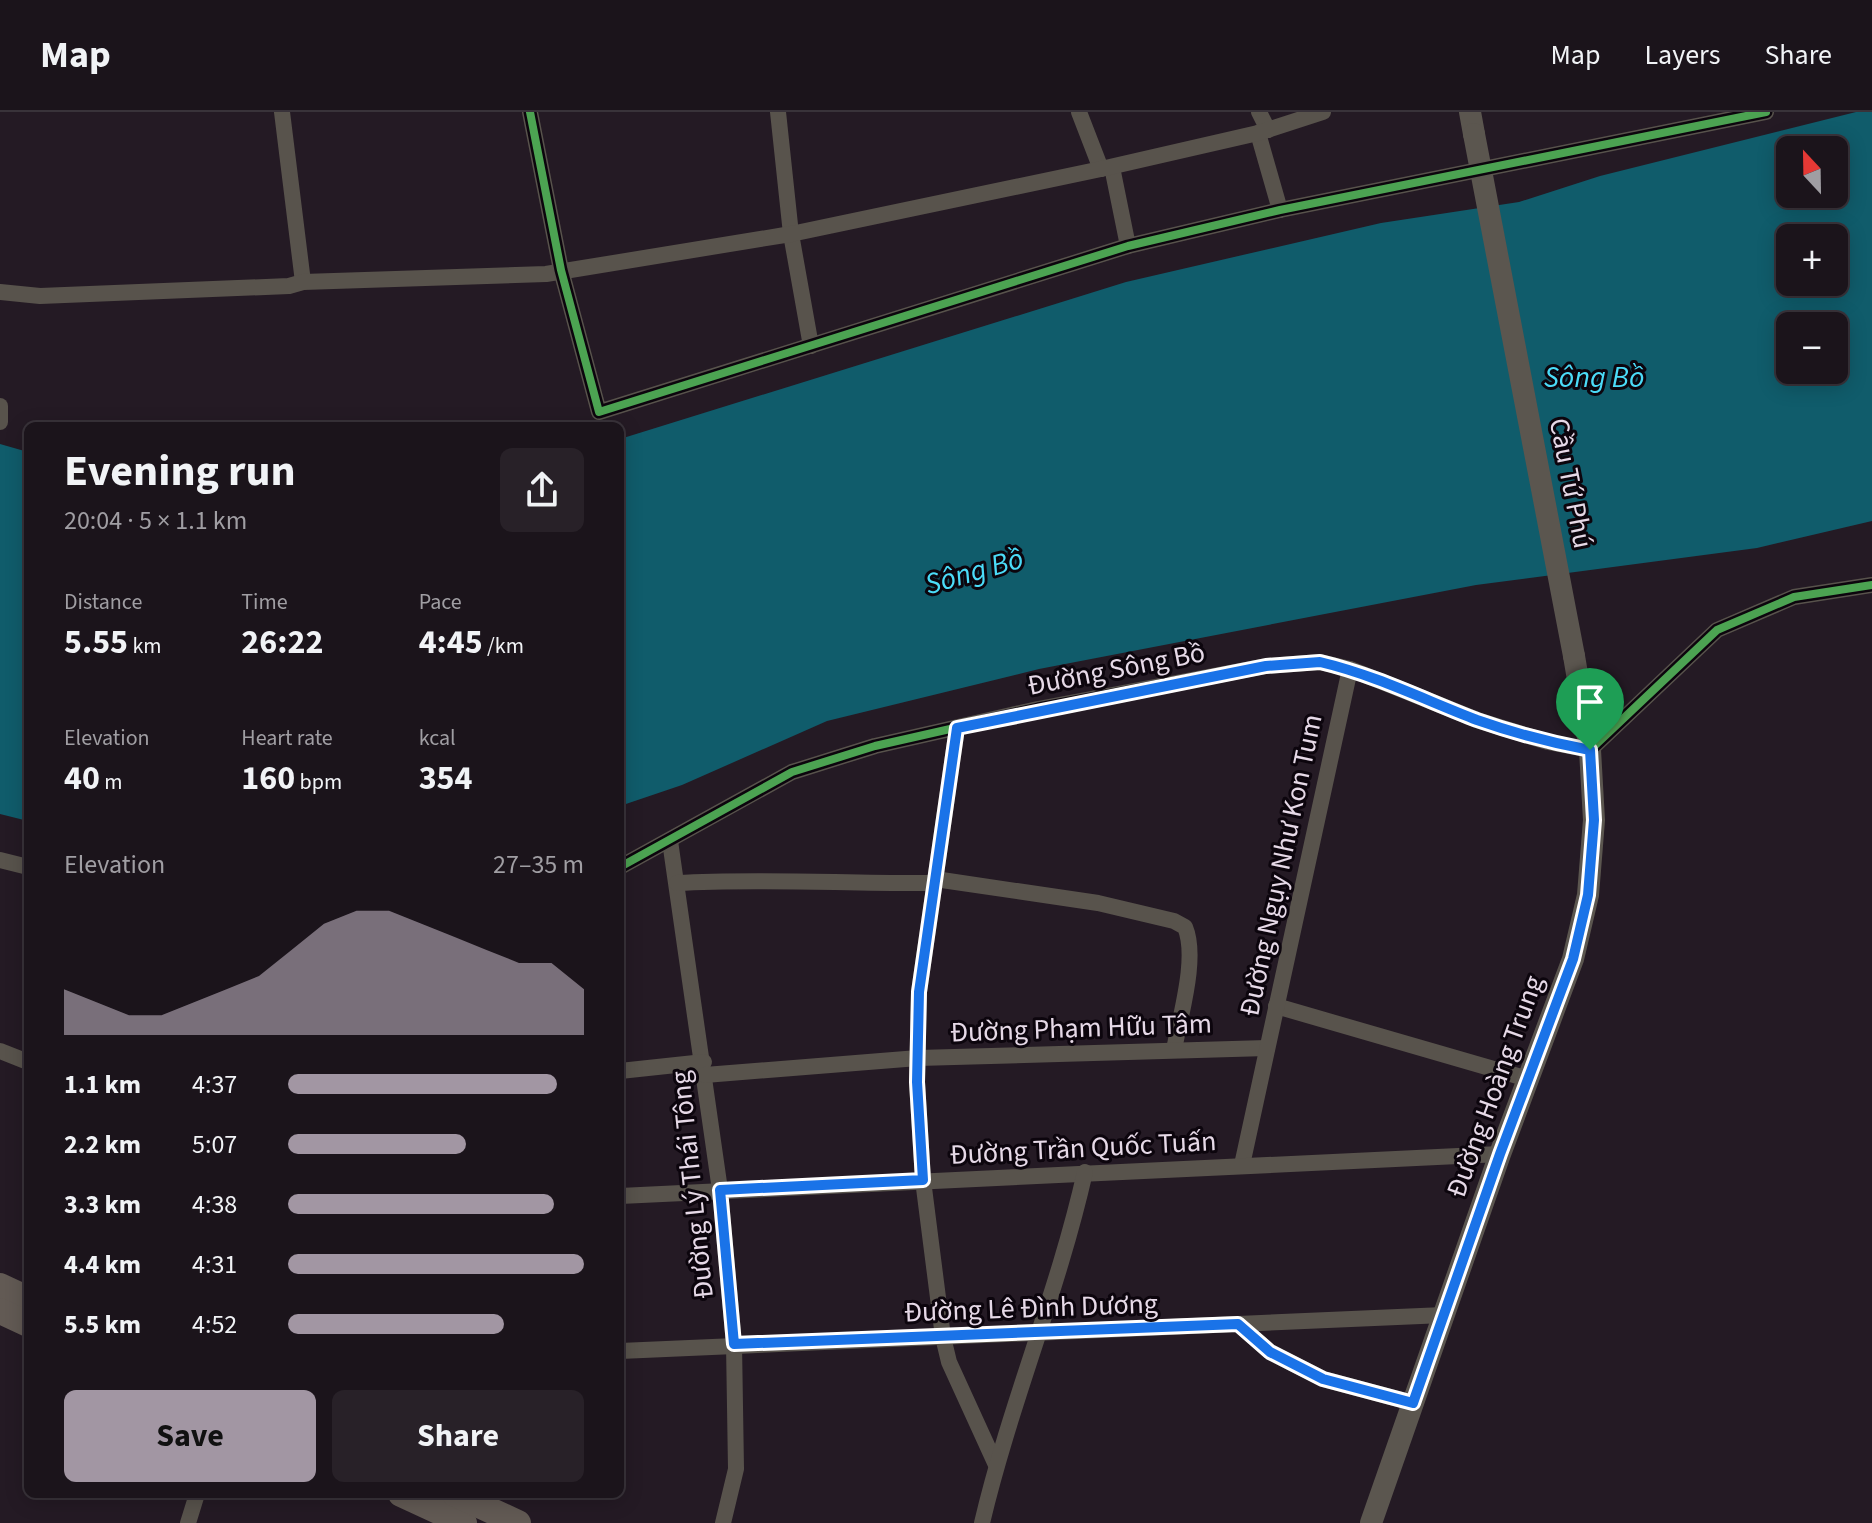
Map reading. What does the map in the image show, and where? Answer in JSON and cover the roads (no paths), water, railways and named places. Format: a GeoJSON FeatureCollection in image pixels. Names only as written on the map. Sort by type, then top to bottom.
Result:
{"type":"FeatureCollection","features":[{"type":"Feature","properties":{"kind":"highway"},"geometry":{"type":"LineString","coordinates":[[0,1286],[24,1297]]}},
{"type":"Feature","properties":{"kind":"highway"},"geometry":{"type":"LineString","coordinates":[[0,1311],[24,1322]]}},
{"type":"Feature","properties":{"kind":"highway"},"geometry":{"type":"LineString","coordinates":[[410,1498],[464,1523]]}},
{"type":"Feature","properties":{"kind":"highway"},"geometry":{"type":"LineString","coordinates":[[464,1498],[518,1523]]}},
{"type":"Feature","properties":{"kind":"main road","name":"Cầu Tứ Phú"},"geometry":{"type":"LineString","coordinates":[[1472,123],[1574,656]]}},
{"type":"Feature","properties":{"kind":"main road","name":"Đường Hoàng Trung"},"geometry":{"type":"LineString","coordinates":[[1371,1523],[1500,1154],[1573,959],[1588,895],[1594,820],[1590,750],[1574,656]]}},
{"type":"Feature","properties":{"kind":"street"},"geometry":{"type":"LineString","coordinates":[[282,112],[303,282]]}},
{"type":"Feature","properties":{"kind":"street"},"geometry":{"type":"LineString","coordinates":[[530,112],[561,270],[599,412],[1128,246],[1280,210],[1766,112]]}},
{"type":"Feature","properties":{"kind":"street"},"geometry":{"type":"LineString","coordinates":[[778,112],[791,234],[811,346]]}},
{"type":"Feature","properties":{"kind":"street"},"geometry":{"type":"LineString","coordinates":[[1079,112],[1106,168],[1128,246]]}},
{"type":"Feature","properties":{"kind":"street"},"geometry":{"type":"LineString","coordinates":[[1259,112],[1280,210]]}},
{"type":"Feature","properties":{"kind":"street"},"geometry":{"type":"LineString","coordinates":[[0,292],[40,296],[289,286],[303,282],[546,274],[791,234],[1263,132],[1323,112]]}},
{"type":"Feature","properties":{"kind":"street"},"geometry":{"type":"LineString","coordinates":[[0,406],[0,422]]}},
{"type":"Feature","properties":{"kind":"street"},"geometry":{"type":"LineString","coordinates":[[1590,750],[1717,630],[1794,597],[1872,585]]}},
{"type":"Feature","properties":{"kind":"street","name":"Đường Sông Bồ"},"geometry":{"type":"LineString","coordinates":[[624,865],[792,772],[875,746],[1266,666],[1320,662],[1350,669],[1480,721],[1548,742],[1590,750]]}},
{"type":"Feature","properties":{"kind":"street","name":"Đường Ngụy Như Kon Tum"},"geometry":{"type":"LineString","coordinates":[[1242,1165],[1350,669]]}},
{"type":"Feature","properties":{"kind":"street"},"geometry":{"type":"LineString","coordinates":[[957,728],[919,992],[918,1058],[923,1180],[943,1337],[949,1362],[996,1465]]}},
{"type":"Feature","properties":{"kind":"street","name":"Đường Lý Thái Tông"},"geometry":{"type":"LineString","coordinates":[[670,841],[720,1190],[734,1344],[736,1469],[723,1523]]}},
{"type":"Feature","properties":{"kind":"street"},"geometry":{"type":"LineString","coordinates":[[0,860],[24,866]]}},
{"type":"Feature","properties":{"kind":"street"},"geometry":{"type":"LineString","coordinates":[[677,883],[935,881],[1098,903],[1174,921],[1185,927],[1190,939],[1188,972],[1174,1050]]}},
{"type":"Feature","properties":{"kind":"street"},"geometry":{"type":"LineString","coordinates":[[1276,1006],[1528,1079]]}},
{"type":"Feature","properties":{"kind":"street","name":"Đường Phạm Hữu Tâm"},"geometry":{"type":"LineString","coordinates":[[624,1071],[918,1058],[1267,1048]]}},
{"type":"Feature","properties":{"kind":"street"},"geometry":{"type":"LineString","coordinates":[[0,1051],[24,1060]]}},
{"type":"Feature","properties":{"kind":"street","name":"Đường Trần Quốc Tuấn"},"geometry":{"type":"LineString","coordinates":[[624,1196],[1500,1154]]}},
{"type":"Feature","properties":{"kind":"street"},"geometry":{"type":"LineString","coordinates":[[982,1523],[996,1465],[1070,1238],[1085,1172]]}},
{"type":"Feature","properties":{"kind":"street","name":"Đường Lê Đình Dương"},"geometry":{"type":"LineString","coordinates":[[624,1351],[1444,1315]]}},
{"type":"Feature","properties":{"kind":"street"},"geometry":{"type":"LineString","coordinates":[[1238,1324],[1270,1352],[1323,1379],[1413,1403]]}},
{"type":"Feature","properties":{"kind":"street"},"geometry":{"type":"LineString","coordinates":[[188,1523],[196,1498]]}},
{"type":"Feature","properties":{"kind":"water","name":"Sông Bồ"},"geometry":{"type":"Polygon","coordinates":[[[1856,112],[1872,112],[1872,521],[1757,548],[1476,585],[1039,669],[827,721],[682,785],[624,805],[624,438],[1126,282],[1381,223],[1519,202],[1600,176],[1856,112]]]}},
{"type":"Feature","properties":{"kind":"water"},"geometry":{"type":"Polygon","coordinates":[[[0,444],[24,451],[24,820],[0,814],[0,444]]]}}]}
